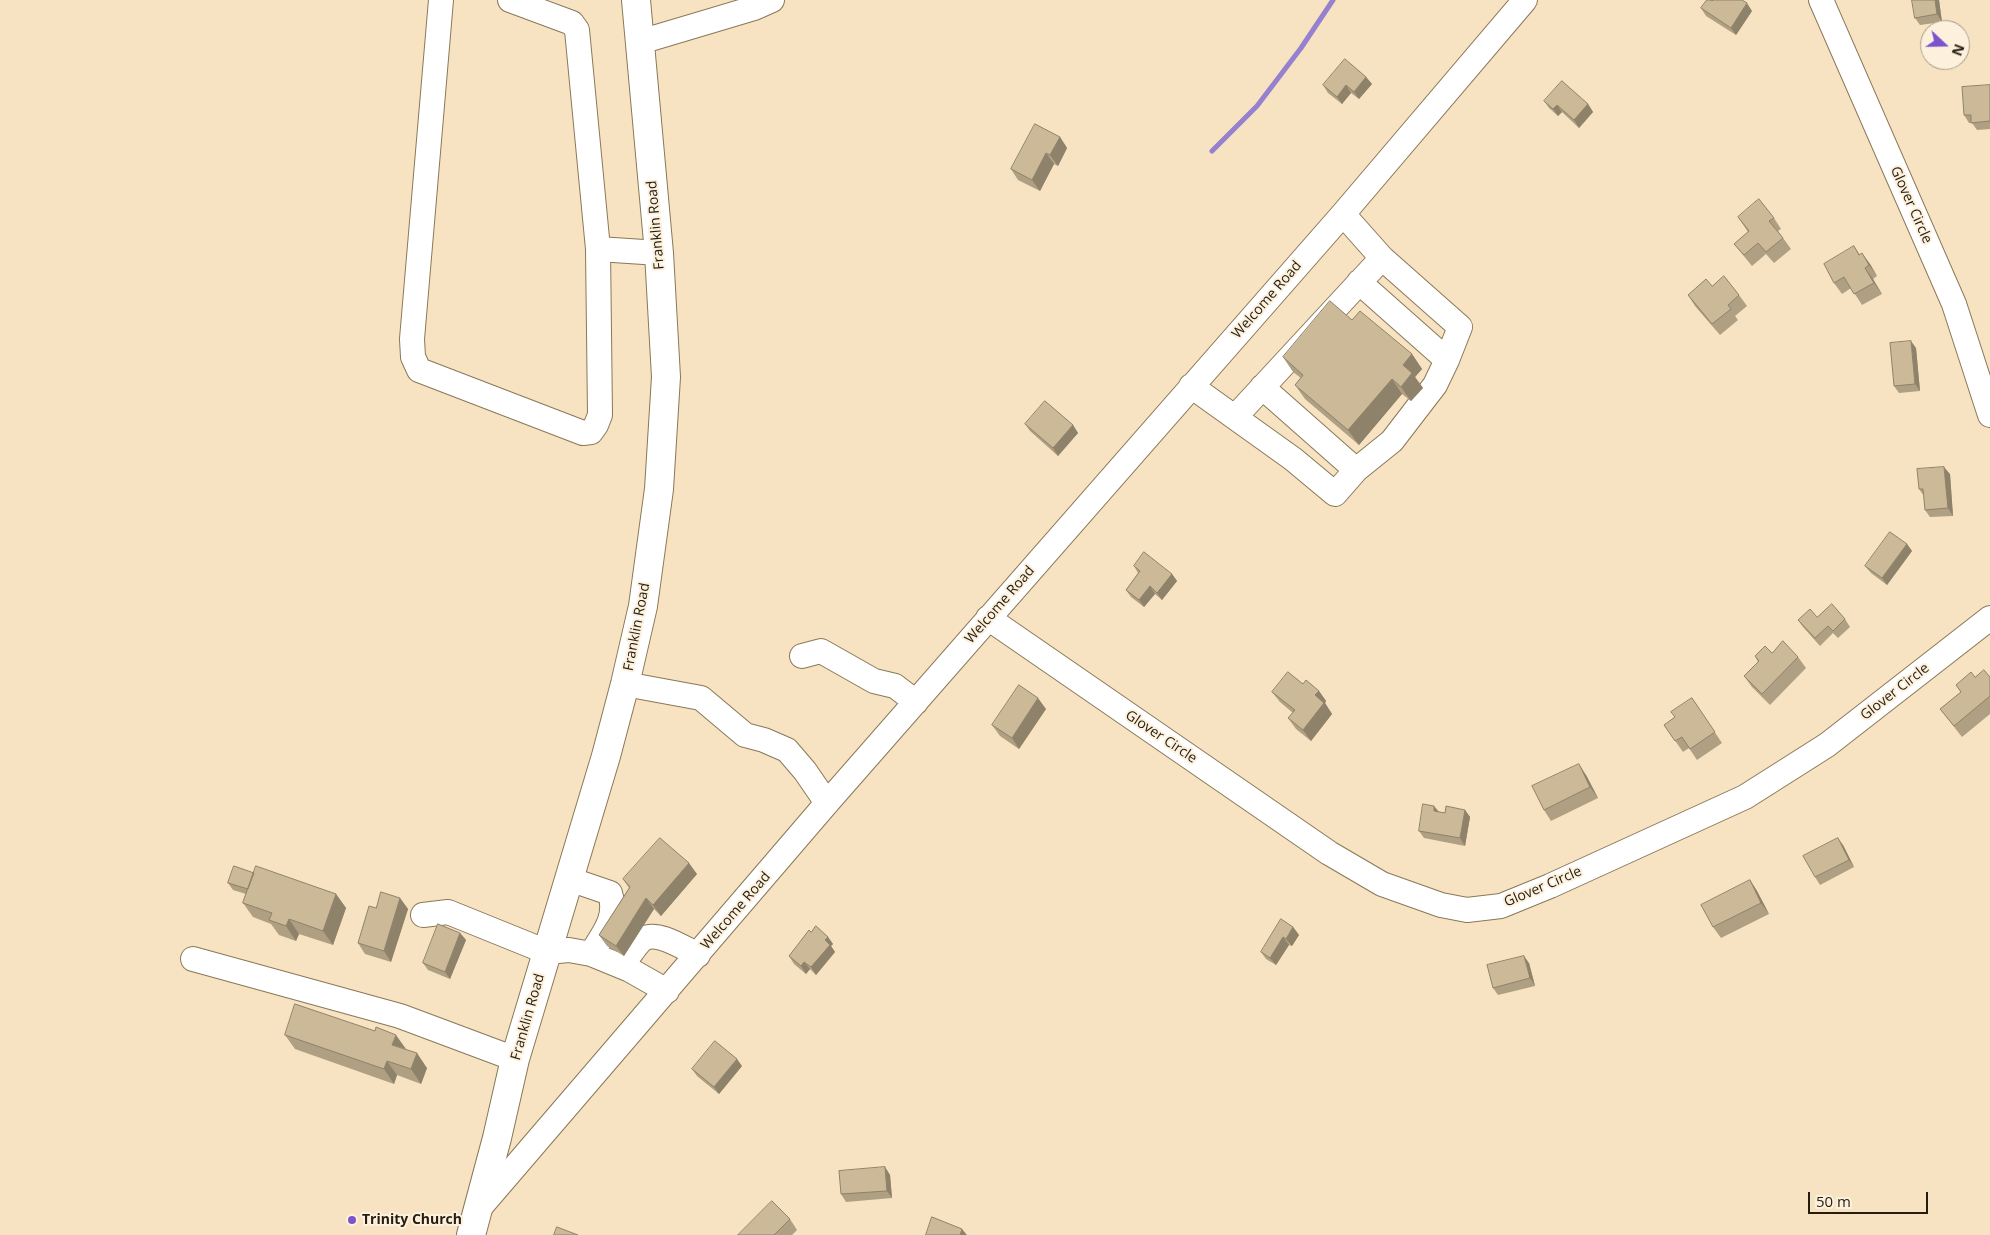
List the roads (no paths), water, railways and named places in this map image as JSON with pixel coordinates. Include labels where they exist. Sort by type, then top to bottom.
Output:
[{"type":"main road","name":"Franklin Road","points":[[474,1223],[515,1059],[606,756],[625,684],[643,606],[659,489],[666,377],[658,253],[636,0]]},
{"type":"street","points":[[440,0],[412,339],[413,357],[419,370],[583,433],[591,432],[600,415],[598,249],[576,30],[572,23],[510,0]]},
{"type":"street","points":[[640,42],[754,8],[772,0]]},
{"type":"street","name":"Welcome Road","points":[[474,1223],[667,991],[827,803],[1343,214],[1525,0]]},
{"type":"street","name":"Glover Circle","points":[[1821,0],[1954,304],[1990,415]]},
{"type":"street","points":[[1192,386],[1293,459],[1335,494],[1356,470],[1392,441],[1435,385],[1448,360],[1460,327],[1382,258],[1343,214]]},
{"type":"street","points":[[598,249],[658,253]]},
{"type":"street","points":[[1235,417],[1382,258]]},
{"type":"street","points":[[1359,282],[1448,360]]},
{"type":"street","points":[[1262,387],[1356,470]]},
{"type":"street","name":"Glover Circle","points":[[988,618],[1330,853],[1382,884],[1441,905],[1467,910],[1501,906],[1550,886],[1745,797],[1827,745],[1990,618]]},
{"type":"street","points":[[802,656],[820,650],[874,681],[895,686],[916,702]]},
{"type":"street","points":[[625,684],[701,698],[745,735],[764,740],[787,750],[805,771],[827,803]]},
{"type":"street","points":[[569,879],[610,893],[614,904],[613,914],[608,927],[591,954]]},
{"type":"street","points":[[423,915],[448,912],[547,952],[569,950],[591,954],[622,966],[667,991]]},
{"type":"street","points":[[622,966],[643,939],[652,936],[663,938],[698,955]]},
{"type":"street","points":[[193,959],[400,1016],[515,1059]]},
{"type":"waterway","points":[[1212,151],[1257,106],[1301,48],[1333,0]]},
{"type":"place","name":"Trinity Church","points":[[352,1220]]}]
